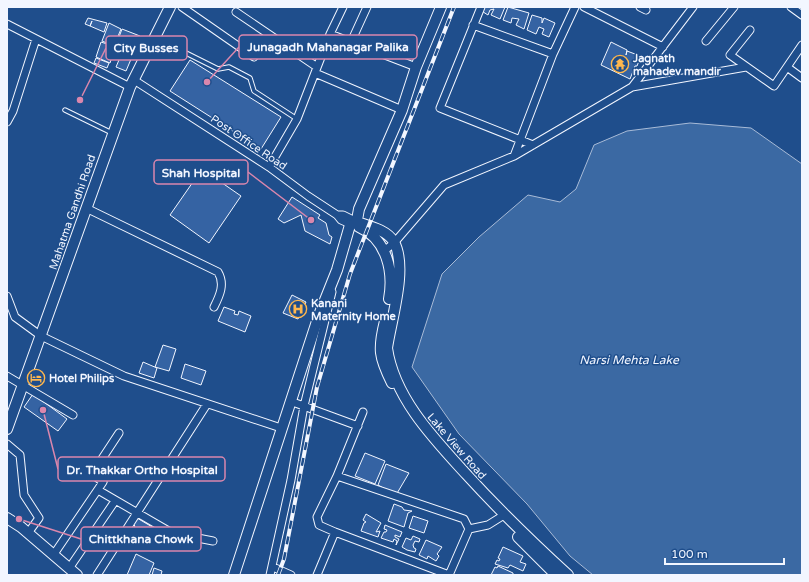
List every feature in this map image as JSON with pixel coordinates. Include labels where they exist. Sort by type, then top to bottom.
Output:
[{"type":"main road","name":"Mahatma Gandhi Road","points":[[7,429],[132,83],[170,7]]},
{"type":"main road","points":[[234,575],[319,315],[338,270],[347,240],[359,209],[402,110],[416,67],[441,7]]},
{"type":"main road","points":[[354,223],[380,230],[394,242]]},
{"type":"main road","points":[[354,223],[372,235],[384,251]]},
{"type":"main road","name":"Lake View Road","points":[[394,242],[399,268],[397,292],[387,348],[391,365],[419,421],[502,517],[568,575]]},
{"type":"main road","name":"Lake View Road","points":[[384,251],[388,264],[391,290],[380,342],[382,364],[414,426],[556,575]]},
{"type":"main road","points":[[7,518],[54,554],[71,572]]},
{"type":"street","points":[[182,7],[254,57]]},
{"type":"street","points":[[270,167],[297,119],[330,34],[344,7]]},
{"type":"street","points":[[351,42],[367,7]]},
{"type":"street","points":[[481,7],[440,108],[533,145]]},
{"type":"street","points":[[514,156],[553,54],[575,7]]},
{"type":"street","points":[[584,7],[663,46]]},
{"type":"street","points":[[632,87],[693,7]]},
{"type":"street","points":[[706,41],[734,7]]},
{"type":"street","points":[[793,8],[802,15]]},
{"type":"street","points":[[236,12],[316,70],[402,110]]},
{"type":"street","name":"Post Office Road","points":[[7,24],[132,83],[270,167],[308,196],[337,215],[343,215],[354,223]]},
{"type":"street","points":[[474,26],[553,54]]},
{"type":"street","points":[[750,30],[730,55],[774,86],[802,45]]},
{"type":"street","points":[[330,34],[416,67]]},
{"type":"street","points":[[8,119],[13,111],[36,39]]},
{"type":"street","points":[[384,251],[394,242],[444,185],[514,156],[632,87],[746,67]]},
{"type":"street","points":[[787,67],[802,78]]},
{"type":"street","points":[[86,208],[218,272],[221,277],[222,286],[214,307]]},
{"type":"street","points":[[270,575],[273,567],[304,406],[338,270]]},
{"type":"street","points":[[7,296],[15,317],[41,336],[124,376],[281,428]]},
{"type":"street","points":[[7,376],[73,415]]},
{"type":"street","points":[[290,401],[358,426]]},
{"type":"street","points":[[97,575],[207,404]]},
{"type":"street","points":[[363,412],[337,476],[317,516],[317,523],[335,532],[449,575],[469,529]]},
{"type":"street","points":[[54,554],[103,482],[92,474],[119,434]]},
{"type":"street","points":[[7,444],[20,456],[24,495],[39,518],[28,533]]},
{"type":"street","points":[[337,476],[464,519],[469,529]]},
{"type":"street","points":[[98,490],[172,533],[213,541]]},
{"type":"street","points":[[71,572],[115,501]]},
{"type":"street","points":[[469,529],[488,525],[502,517]]},
{"type":"street","points":[[317,575],[335,532]]},
{"type":"street","points":[[273,567],[291,575]]},
{"type":"lane","points":[[152,43],[182,52],[218,69],[229,67],[250,78],[254,91],[297,119]]},
{"type":"lane","points":[[65,110],[113,134]]},
{"type":"water","name":"Narsi Mehta Lake","points":[[690,123],[751,128],[802,164],[802,575],[593,575],[570,556],[527,504],[459,434],[412,367],[442,274],[479,237],[528,195],[560,202],[576,189],[594,145],[627,131]]},
{"type":"building","points":[[481,7],[505,7],[500,19],[491,15],[494,9],[490,10],[488,15],[480,10]]},
{"type":"building","points":[[508,7],[529,13],[524,29],[516,25],[519,19],[512,18],[511,23],[503,20]]},
{"type":"building","points":[[532,15],[542,18],[542,23],[544,18],[555,23],[549,37],[542,34],[544,29],[539,27],[536,34],[527,30]]},
{"type":"building","points":[[88,18],[107,23],[104,32],[85,24]]},
{"type":"building","points":[[109,23],[121,29],[114,46],[102,41]]},
{"type":"building","points":[[122,29],[140,36],[137,44],[119,37]]},
{"type":"building","points":[[127,41],[137,45],[126,71],[116,67]]},
{"type":"building","points":[[101,42],[113,46],[112,49],[114,50],[110,63],[96,57]]},
{"type":"building","points":[[611,42],[627,50],[626,55],[627,51],[643,57],[637,66],[635,66],[630,79],[601,65]]},
{"type":"building","points":[[96,58],[109,63],[107,68],[94,63]]},
{"type":"building","points":[[190,60],[281,117],[261,149],[170,91]]},
{"type":"building","points":[[202,169],[241,196],[209,243],[170,215]]},
{"type":"building","points":[[292,197],[320,215],[318,218],[326,223],[329,235],[332,237],[330,244],[305,231],[301,215],[284,223],[278,219]]},
{"type":"building","points":[[292,295],[306,302],[298,319],[283,313]]},
{"type":"building","points":[[224,307],[235,311],[234,314],[238,315],[239,311],[251,316],[245,332],[218,321]]},
{"type":"building","points":[[163,345],[176,349],[169,371],[155,367]]},
{"type":"building","points":[[143,362],[157,368],[154,378],[139,373]]},
{"type":"building","points":[[185,364],[206,371],[201,385],[181,378]]},
{"type":"building","points":[[33,394],[67,419],[58,431],[24,407]]},
{"type":"building","points":[[365,453],[385,461],[375,484],[355,476]]},
{"type":"building","points":[[386,464],[409,473],[396,495],[378,485]]},
{"type":"building","points":[[394,504],[402,507],[404,510],[412,511],[408,513],[404,527],[388,521]]},
{"type":"building","points":[[366,514],[381,523],[376,532],[380,531],[378,537],[361,531],[364,523],[366,522],[363,520]]},
{"type":"building","points":[[413,516],[428,521],[424,533],[409,528]]},
{"type":"building","points":[[137,518],[159,531],[157,535],[159,536],[155,543],[133,529],[135,526],[133,524]]},
{"type":"building","points":[[385,525],[402,532],[400,537],[395,535],[395,537],[399,539],[396,545],[397,541],[394,539],[393,542],[381,538],[387,530],[384,529]]},
{"type":"building","points":[[413,536],[420,539],[419,542],[415,541],[413,545],[416,549],[415,552],[402,547],[406,538],[411,540]]},
{"type":"building","points":[[426,540],[442,547],[437,554],[439,556],[436,561],[428,556],[427,559],[419,555]]},
{"type":"building","points":[[503,547],[523,556],[520,562],[526,564],[523,571],[510,565],[508,568],[495,564],[497,560],[499,561],[500,559],[498,558]]},
{"type":"building","points":[[136,554],[154,563],[149,575],[127,575]]},
{"type":"building","points":[[498,566],[513,573],[513,575],[491,575],[495,567],[497,568]]},
{"type":"building","points":[[154,568],[162,571],[161,575],[152,575]]},
{"type":"railway","points":[[278,575],[284,559],[317,387],[350,274],[454,7]]},
{"type":"place","name":"Jagnath mahadev mandir","points":[[620,64]]},
{"type":"place","name":"Junagadh Mahanagar Palika","points":[[207,82]]},
{"type":"place","name":"City Busses","points":[[80,100]]},
{"type":"place","name":"Shah Hospital","points":[[311,220]]},
{"type":"place","name":"Kanani Maternity Home","points":[[298,309]]},
{"type":"place","name":"Hotel Philips","points":[[36,378]]},
{"type":"place","name":"Dr. Thakkar Ortho Hospital","points":[[43,410]]},
{"type":"place","name":"Chittkhana Chowk","points":[[19,519]]}]
